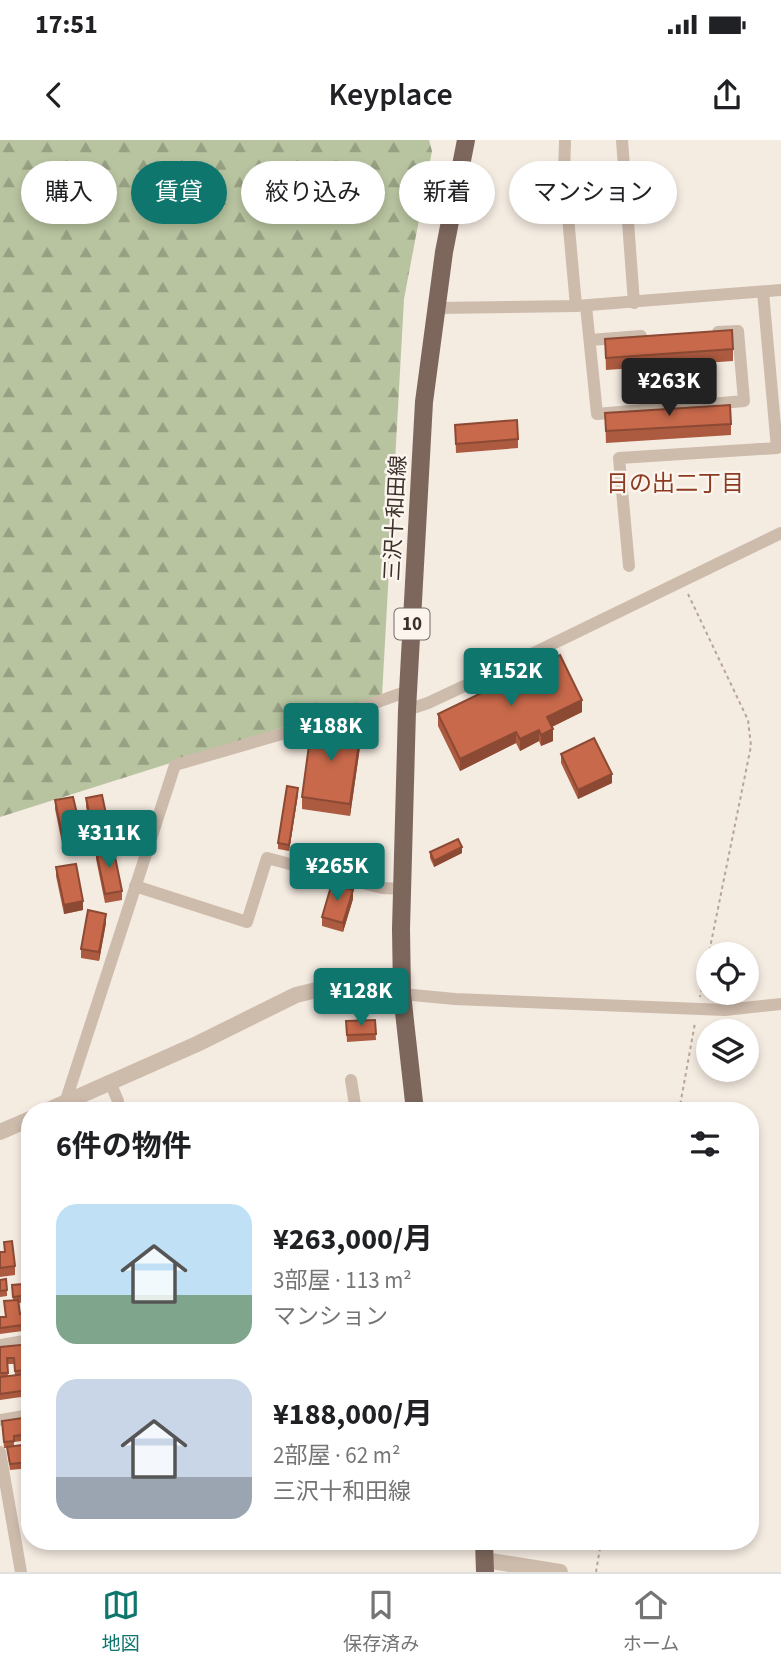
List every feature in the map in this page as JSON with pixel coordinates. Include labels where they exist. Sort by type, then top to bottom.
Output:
[{"type":"main road","name":"三沢十和田線","points":[[414,1102],[402,994],[408,691],[424,402],[436,308],[466,140]]},
{"type":"street","points":[[622,140],[634,303]]},
{"type":"street","points":[[565,142],[564,172],[581,306],[590,340],[597,414],[744,401],[738,331],[711,332]]},
{"type":"street","points":[[436,308],[581,306],[781,290]]},
{"type":"street","points":[[629,566],[619,458],[777,448],[763,292]]},
{"type":"street","points":[[590,340],[657,335]]},
{"type":"street","points":[[407,710],[781,533]]},
{"type":"street","points":[[65,1102],[175,765],[313,725],[408,691]]},
{"type":"street","points":[[135,886],[247,922],[267,858],[383,888],[402,889]]},
{"type":"street","points":[[67,1102],[197,1044],[296,995],[333,986],[354,986],[455,999],[697,1009],[725,1010],[781,1004]]},
{"type":"street","points":[[352,1080],[355,1102]]},
{"type":"street","points":[[110,1082],[118,1102]]},
{"type":"street","points":[[0,1132],[21,1123]]},
{"type":"street","points":[[0,1345],[21,1342]]},
{"type":"street","points":[[0,1420],[21,1416]]},
{"type":"street","points":[[0,1452],[21,1572]]},
{"type":"street","points":[[485,1558],[559,1572]]},
{"type":"path","points":[[681,1102],[751,746],[748,720],[682,582]]},
{"type":"path","points":[[596,1572],[600,1550]]},
{"type":"green space","points":[[0,140],[429,140],[432,151],[430,161],[399,161],[399,224],[418,224],[404,299],[382,696],[0,817]]},
{"type":"building","points":[[732,330],[733,349],[606,358],[605,339]]},
{"type":"building","points":[[730,405],[731,424],[606,431],[605,413]]},
{"type":"building","points":[[517,420],[518,439],[456,444],[455,425]]},
{"type":"building","points":[[560,655],[582,700],[547,717],[553,729],[541,735],[539,730],[520,739],[516,732],[460,759],[438,714]]},
{"type":"building","points":[[312,723],[361,729],[350,804],[302,797]]},
{"type":"building","points":[[594,738],[612,774],[578,790],[561,754]]},
{"type":"building","points":[[287,786],[298,788],[289,845],[278,843]]},
{"type":"building","points":[[102,795],[111,838],[95,841],[86,798]]},
{"type":"building","points":[[73,797],[82,835],[63,839],[55,800]]},
{"type":"building","points":[[458,839],[462,847],[434,861],[430,852]]},
{"type":"building","points":[[113,847],[122,891],[105,894],[96,850]]},
{"type":"building","points":[[76,864],[83,901],[64,905],[56,867]]},
{"type":"building","points":[[332,883],[353,890],[343,923],[322,917]]},
{"type":"building","points":[[88,910],[106,914],[99,952],[81,949]]},
{"type":"building","points":[[375,1020],[376,1034],[347,1035],[346,1021]]},
{"type":"building","points":[[12,1241],[15,1266],[0,1268],[0,1252],[5,1252],[4,1242]]},
{"type":"building","points":[[6,1279],[7,1290],[0,1291],[0,1280]]},
{"type":"building","points":[[21,1284],[21,1296],[13,1297],[12,1285]]},
{"type":"building","points":[[18,1300],[21,1325],[0,1328],[0,1317],[6,1317],[4,1301]]},
{"type":"building","points":[[21,1345],[21,1371],[15,1371],[14,1358],[7,1358],[8,1373],[0,1373],[0,1347]]},
{"type":"building","points":[[21,1375],[21,1391],[0,1394],[0,1377]]},
{"type":"building","points":[[21,1418],[21,1435],[14,1436],[14,1441],[4,1442],[2,1421]]},
{"type":"building","points":[[21,1445],[21,1463],[10,1464],[7,1447]]},
{"type":"district","name":"日の出二丁目","points":[[675,483]]}]
